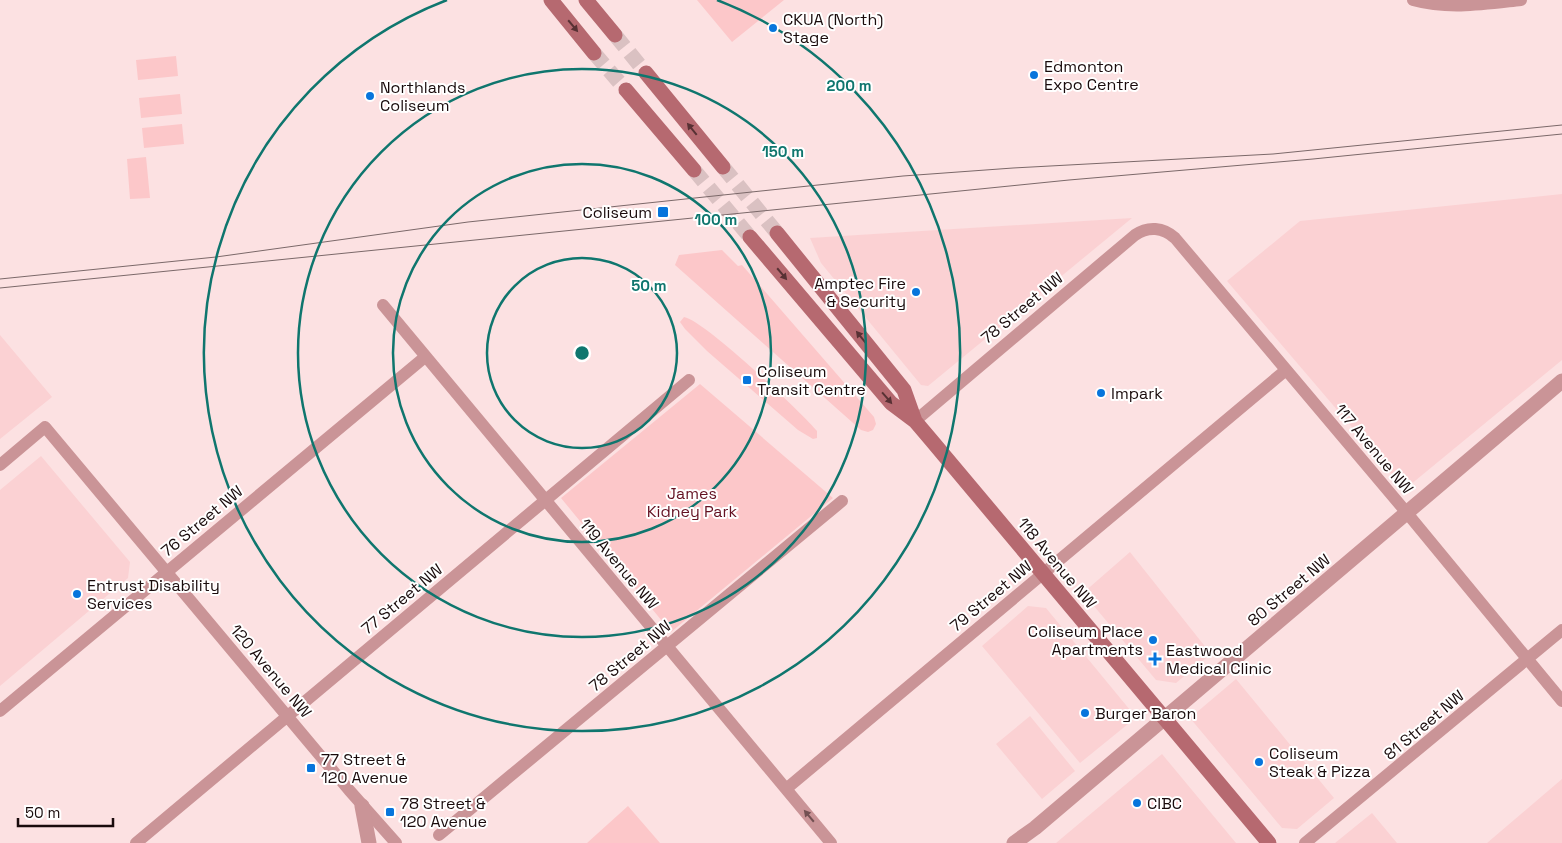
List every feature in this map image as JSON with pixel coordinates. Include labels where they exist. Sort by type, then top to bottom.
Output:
[{"type":"main road","points":[[551,0],[594,52]]},
{"type":"main road","points":[[586,0],[615,36]]},
{"type":"main road","points":[[646,73],[723,167]]},
{"type":"main road","points":[[626,90],[694,170]]},
{"type":"main road","name":"118 Avenue NW","points":[[777,233],[904,390],[915,421]]},
{"type":"main road","name":"118 Avenue NW","points":[[750,237],[891,403],[915,421],[1269,843]]},
{"type":"street","points":[[1413,0],[1446,6],[1466,6],[1521,0]]},
{"type":"street","name":"117 Avenue NW","points":[[1154,229],[1167,232],[1175,238],[1407,513],[1562,701]]},
{"type":"street","name":"78 Street NW","points":[[915,421],[1135,235],[1144,230],[1154,229]]},
{"type":"street","name":"119 Avenue NW","points":[[383,305],[831,843]]},
{"type":"street","name":"76 Street NW","points":[[0,711],[425,357]]},
{"type":"street","name":"79 Street NW","points":[[786,790],[1286,370]]},
{"type":"street","name":"77 Street NW","points":[[136,843],[689,380]]},
{"type":"street","name":"80 Street NW","points":[[1014,843],[1042,823],[1562,381]]},
{"type":"street","name":"120 Avenue NW","points":[[0,465],[45,427],[362,806],[396,843]]},
{"type":"street","name":"78 Street NW","points":[[439,836],[842,501]]},
{"type":"street","name":"81 Street NW","points":[[1305,843],[1562,630]]},
{"type":"street","points":[[362,806],[368,843]]},
{"type":"shaded area","points":[[1562,194],[1562,360],[1410,485],[1391,473],[1227,281],[1300,221]]},
{"type":"shaded area","points":[[1132,218],[928,386],[921,385],[821,263],[810,238]]},
{"type":"shaded area","points":[[0,335],[52,397],[0,439]]},
{"type":"shaded area","points":[[41,456],[130,562],[128,578],[0,686],[0,490]]},
{"type":"shaded area","points":[[1130,552],[1211,654],[1176,683],[1156,680],[1083,593]]},
{"type":"shaded area","points":[[1028,606],[1046,608],[1130,710],[1128,724],[1080,763],[982,646]]},
{"type":"shaded area","points":[[1236,679],[1334,798],[1297,829],[1282,828],[1190,718]]},
{"type":"shaded area","points":[[1030,716],[1075,771],[1042,799],[996,744]]},
{"type":"shaded area","points":[[1162,754],[1236,843],[1056,843]]},
{"type":"shaded area","points":[[1562,779],[1562,843],[1487,843]]},
{"type":"shaded area","points":[[1372,813],[1397,843],[1335,843]]},
{"type":"green space","points":[[697,0],[784,0],[732,42]]},
{"type":"green space","points":[[176,56],[178,76],[138,80],[136,60]]},
{"type":"green space","points":[[180,94],[182,114],[141,118],[139,98]]},
{"type":"green space","points":[[182,124],[184,144],[144,148],[142,128]]},
{"type":"green space","points":[[146,157],[150,198],[130,199],[127,159]]},
{"type":"green space","points":[[722,250],[738,266],[742,265],[874,417],[876,424],[873,430],[868,432],[861,430],[675,265],[679,255]]},
{"type":"green space","points":[[684,317],[711,333],[773,387],[817,431],[817,438],[813,439],[798,430],[707,351],[680,322]]},
{"type":"green space","name":"James Kidney Park","points":[[700,384],[833,498],[671,632],[561,498]]},
{"type":"green space","points":[[628,806],[660,843],[587,843]]},
{"type":"tunnel","points":[[615,35],[646,73]]},
{"type":"tunnel","points":[[594,53],[626,90]]},
{"type":"tunnel","points":[[723,167],[777,233]]},
{"type":"tunnel","points":[[694,170],[750,237]]},
{"type":"tram line","points":[[0,279],[216,257],[468,222],[903,176],[1273,154],[1562,125]]},
{"type":"tram line","points":[[0,288],[1069,180],[1313,159],[1562,134]]},
{"type":"place","name":"CKUA (North) Stage","points":[[773,28]]},
{"type":"place","name":"Edmonton Expo Centre","points":[[1034,75]]},
{"type":"place","name":"Northlands Coliseum","points":[[370,96]]},
{"type":"place","name":"Coliseum","points":[[663,212]]},
{"type":"place","name":"Amptec Fire & Security","points":[[916,292]]},
{"type":"place","name":"Coliseum Transit Centre","points":[[747,380]]},
{"type":"place","name":"Impark","points":[[1101,393]]},
{"type":"place","name":"Entrust Disability Services","points":[[77,594]]},
{"type":"place","name":"Coliseum Place Apartments","points":[[1153,640]]},
{"type":"place","name":"Eastwood Medical Clinic","points":[[1155,659]]},
{"type":"place","name":"Burger Baron","points":[[1085,713]]},
{"type":"place","name":"Coliseum Steak & Pizza","points":[[1259,762]]},
{"type":"place","name":"77 Street & 120 Avenue","points":[[311,768]]},
{"type":"place","name":"CIBC","points":[[1137,803]]},
{"type":"place","name":"78 Street & 120 Avenue","points":[[390,812]]}]
